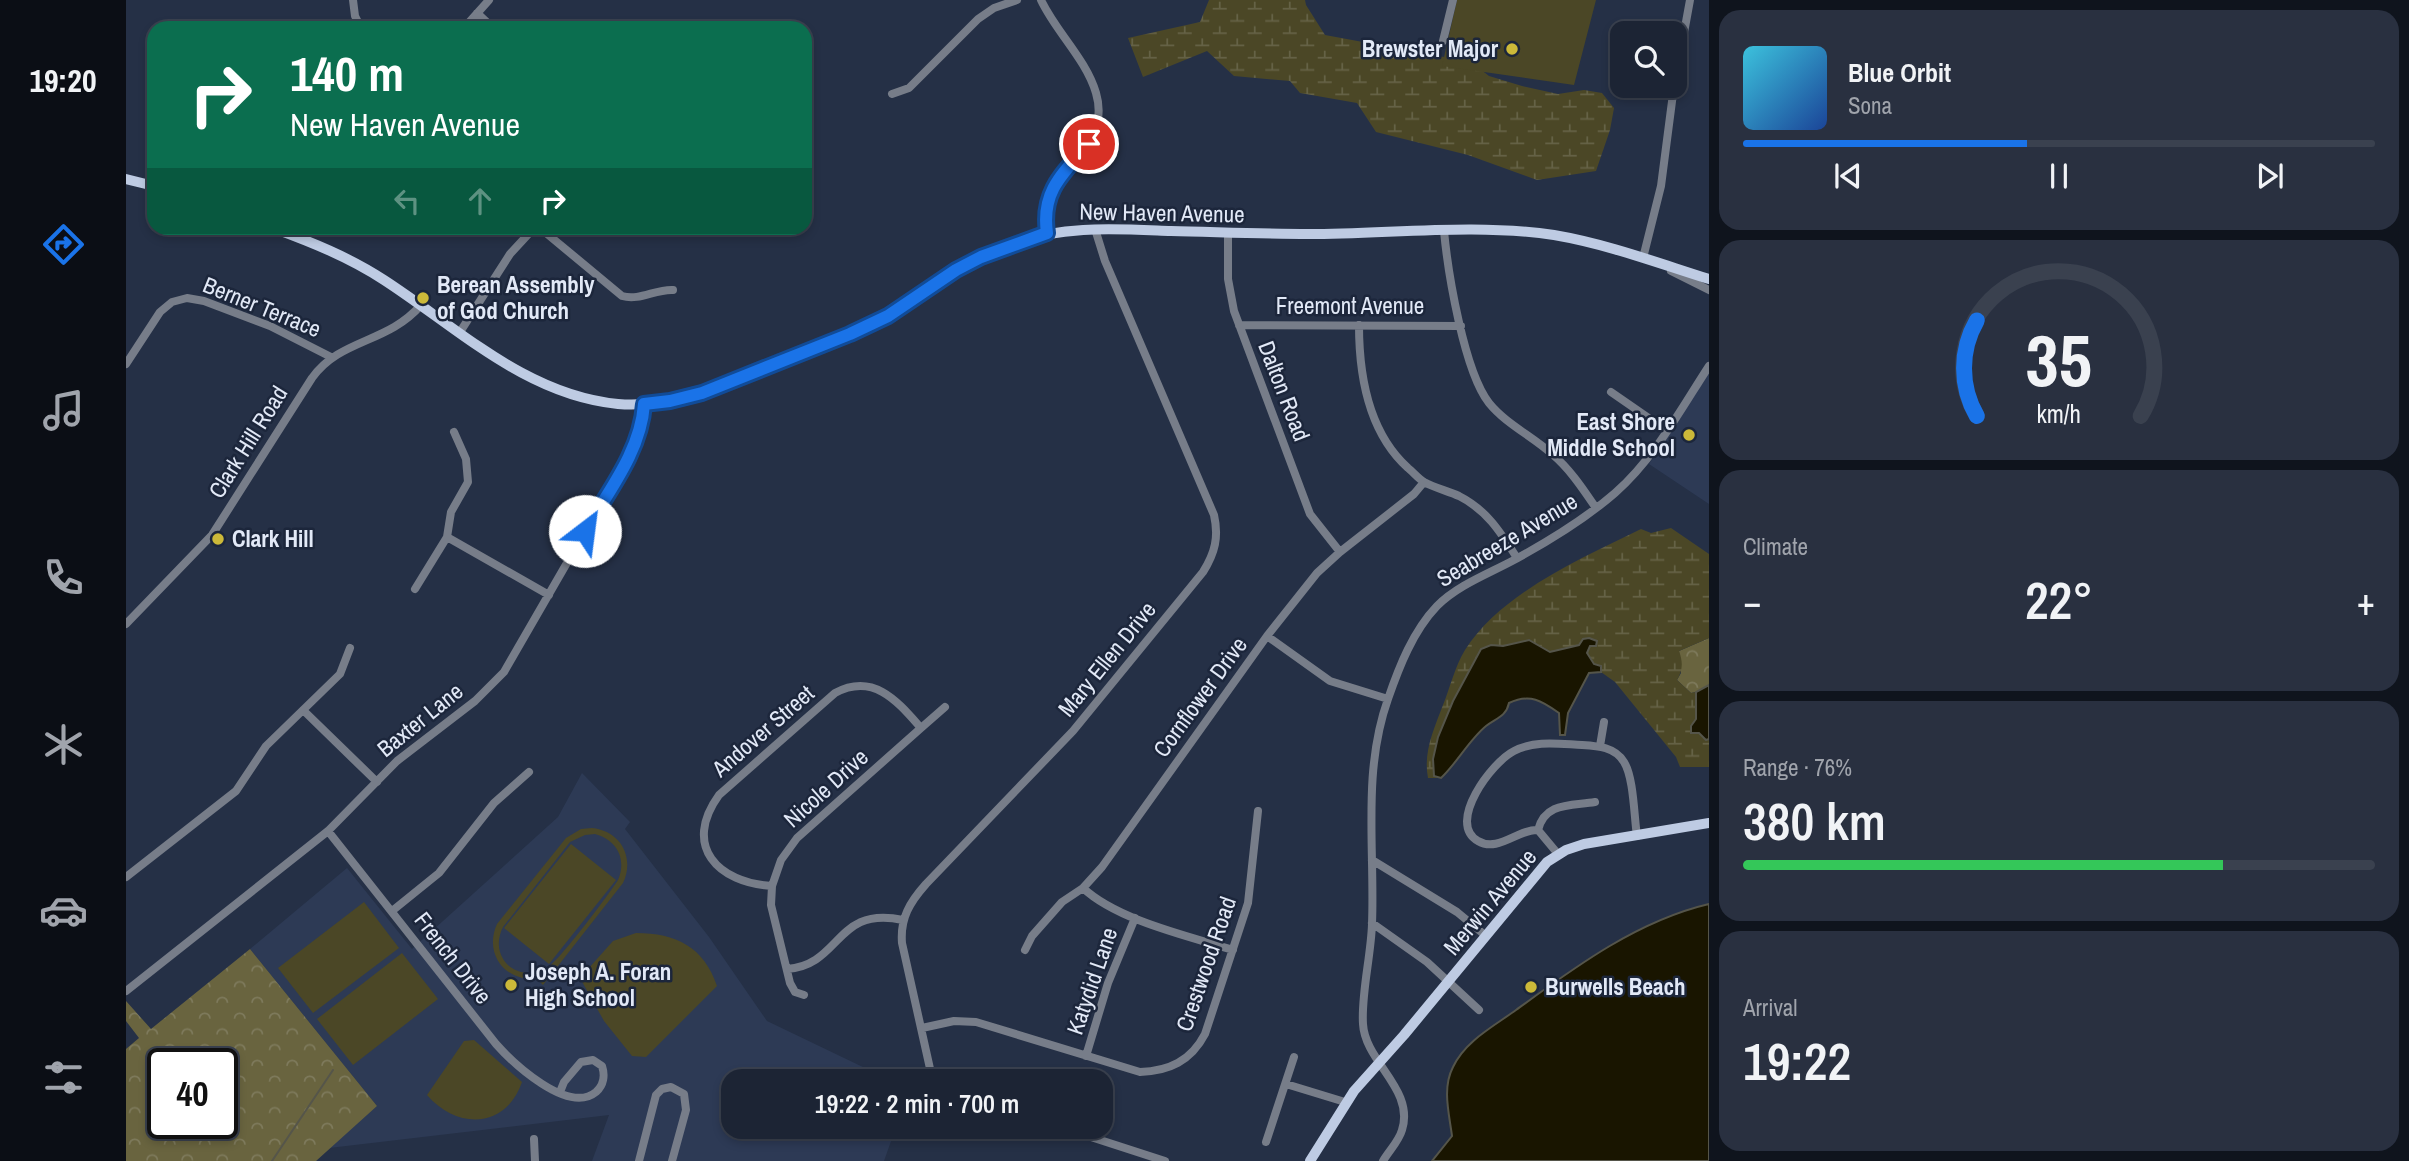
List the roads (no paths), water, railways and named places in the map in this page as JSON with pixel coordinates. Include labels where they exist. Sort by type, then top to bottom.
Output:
[{"type":"main road","points":[[126,179],[147,184]]},
{"type":"main road","name":"New Haven Avenue","points":[[290,235],[352,261],[523,374],[553,388],[596,401],[644,404],[702,393],[850,334],[888,316],[956,270],[981,257],[1047,233],[1095,229],[1313,234],[1444,231],[1533,233],[1581,241],[1709,279]]},
{"type":"main road","name":"Merwin Avenue","points":[[1310,1161],[1345,1102],[1449,981],[1539,870],[1558,854],[1584,844],[1709,823]]},
{"type":"street","points":[[353,0],[357,21]]},
{"type":"street","points":[[470,21],[489,0]]},
{"type":"street","points":[[892,94],[909,88],[986,13],[1017,0]]},
{"type":"street","points":[[1041,0],[1091,79],[1098,106],[1097,122],[1089,144],[1063,172],[1049,195],[1045,217],[1047,233]]},
{"type":"street","points":[[1443,41],[1453,0]]},
{"type":"street","points":[[1685,21],[1689,0]]},
{"type":"street","points":[[477,13],[486,21]]},
{"type":"street","points":[[1643,258],[1661,186],[1672,98]]},
{"type":"street","name":"Mary Ellen Drive","points":[[903,920],[918,893],[1097,703],[1203,572],[1215,548],[1217,529],[1214,515],[1105,261],[1095,229]]},
{"type":"street","points":[[1444,231],[1461,326],[1469,362],[1477,382],[1489,402],[1504,418],[1563,465],[1596,508]]},
{"type":"street","name":"Dalton Road","points":[[1228,232],[1230,295],[1239,325],[1310,514],[1340,552]]},
{"type":"street","points":[[460,332],[510,254],[528,235]]},
{"type":"street","points":[[548,235],[622,296],[635,298],[662,289],[673,290]]},
{"type":"street","points":[[1655,262],[1709,290]]},
{"type":"street","name":"Berner Terrace","points":[[126,364],[160,312],[172,302],[187,298],[204,301],[270,326],[331,357]]},
{"type":"street","name":"Clark Hill Road","points":[[126,624],[212,535],[312,378],[331,357],[393,329],[421,305]]},
{"type":"street","name":"Freemont Avenue","points":[[1239,325],[1461,326]]},
{"type":"street","points":[[1359,325],[1360,367],[1364,388],[1387,445],[1424,482],[1457,495],[1479,508],[1500,531],[1517,558]]},
{"type":"street","name":"Seabreeze Avenue","points":[[1383,1161],[1402,1130],[1404,1110],[1390,1080],[1371,1054],[1362,1022],[1373,923],[1372,777],[1388,699],[1416,635],[1436,608],[1456,590],[1517,558],[1596,508],[1633,475],[1709,366]]},
{"type":"street","points":[[1611,391],[1666,430]]},
{"type":"street","name":"Baxter Lane","points":[[126,991],[328,831],[408,751],[490,687],[512,659],[631,452],[643,422],[644,404]]},
{"type":"street","points":[[415,589],[447,537],[451,512],[468,479],[466,459],[454,432]]},
{"type":"street","name":"Cornflower Drive","points":[[1025,950],[1032,936],[1062,902],[1083,888],[1102,867],[1267,636],[1317,573],[1414,495],[1424,482]]},
{"type":"street","points":[[447,537],[549,595]]},
{"type":"street","points":[[1267,636],[1330,681],[1388,699]]},
{"type":"street","points":[[126,877],[236,791],[266,746],[340,674],[350,648]]},
{"type":"street","name":"Andover Street","points":[[772,886],[738,880],[721,870],[713,861],[707,848],[705,824],[712,804],[719,795],[835,693],[844,689],[866,687],[884,692],[894,698],[921,728]]},
{"type":"street","points":[[921,728],[945,707]]},
{"type":"street","points":[[303,710],[377,782]]},
{"type":"street","points":[[1600,746],[1604,722]]},
{"type":"street","name":"Nicole Drive","points":[[804,995],[793,988],[772,916],[772,886],[781,860],[797,838],[921,728]]},
{"type":"street","points":[[1538,830],[1491,845],[1472,837],[1466,825],[1468,812],[1492,769],[1508,755],[1527,746],[1600,746],[1617,755],[1627,767],[1637,836]]},
{"type":"street","points":[[392,911],[439,873],[494,803],[529,772]]},
{"type":"street","points":[[1538,830],[1544,816],[1551,810],[1595,802]]},
{"type":"street","name":"Crestwood Road","points":[[922,1028],[965,1020],[1140,1072],[1167,1069],[1181,1062],[1196,1049],[1205,1034],[1233,950],[1252,884],[1258,811]]},
{"type":"street","points":[[1538,830],[1558,854]]},
{"type":"street","name":"French Drive","points":[[328,831],[504,1053],[531,1077],[560,1092],[576,1096],[594,1093],[603,1079],[602,1066],[589,1059],[581,1062],[564,1082],[560,1092]]},
{"type":"street","points":[[1372,860],[1457,912],[1486,936]]},
{"type":"street","points":[[1083,888],[1095,900],[1135,918],[1233,950]]},
{"type":"street","points":[[787,969],[815,962],[855,924],[884,918],[903,920],[902,943],[930,1069]]},
{"type":"street","name":"Katydid Lane","points":[[1086,1056],[1108,983],[1135,918]]},
{"type":"street","points":[[1373,923],[1427,962],[1479,1010]]},
{"type":"street","points":[[1266,1142],[1294,1057]]},
{"type":"street","points":[[1286,1084],[1345,1102]]},
{"type":"street","points":[[639,1161],[656,1095],[662,1089],[671,1087],[684,1094],[686,1105],[672,1161]]},
{"type":"street","points":[[534,1139],[535,1161]]},
{"type":"street","points":[[1097,1139],[1165,1161]]},
{"type":"waterway","points":[[272,1161],[333,1070]]},
{"type":"place","name":"Brewster Major","points":[[1512,49]]},
{"type":"place","name":"Berean Assembly of God Church","points":[[423,298]]},
{"type":"place","name":"East Shore Middle School","points":[[1689,435]]},
{"type":"place","name":"Clark Hill","points":[[218,539]]},
{"type":"place","name":"Joseph A. Foran High School","points":[[511,985]]},
{"type":"place","name":"Burwells Beach","points":[[1531,987]]}]
